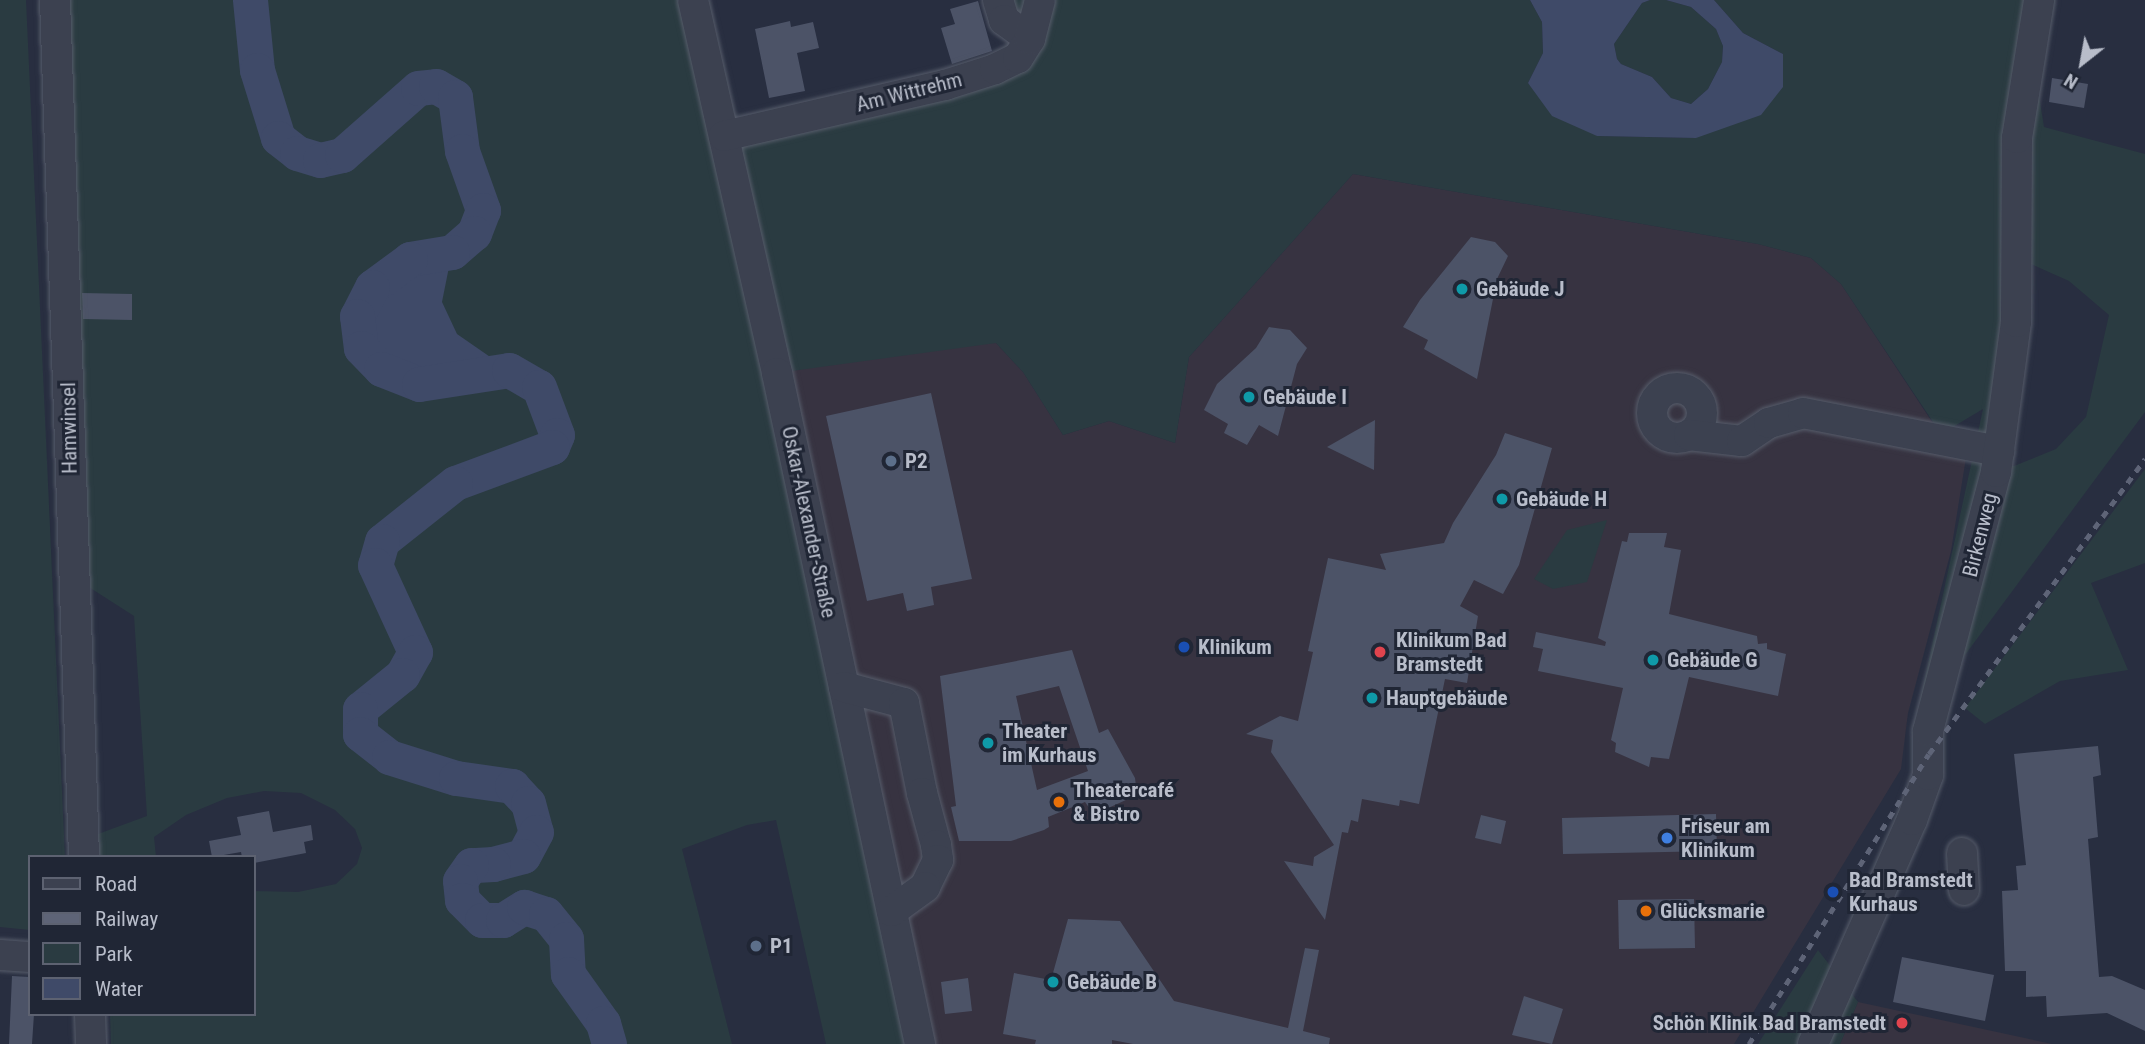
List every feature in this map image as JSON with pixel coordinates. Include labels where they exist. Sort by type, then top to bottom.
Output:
[{"type":"street","name":"Hamwinsel","points":[[55,0],[84,855]]},
{"type":"street","name":"Oskar-Alexander-Straße","points":[[693,0],[920,1044]]},
{"type":"street","points":[[998,0],[1004,20],[1030,39],[1040,0]]},
{"type":"street","name":"Birkenweg","points":[[1813,1044],[1907,831],[1928,775],[1928,731],[1999,451],[2017,322],[2017,138],[2039,0]]},
{"type":"street","name":"Am Wittrehm","points":[[724,136],[945,85],[995,69],[1018,58],[1030,39]]},
{"type":"street","points":[[1689,435],[1742,441],[1769,423],[1803,413],[1999,451]]},
{"type":"street","points":[[844,687],[904,703],[922,793],[936,845],[938,860],[925,887],[892,911]]},
{"type":"street","points":[[1962,853],[1964,890]]},
{"type":"street","points":[[0,955],[28,957]]},
{"type":"street","points":[[90,1016],[91,1044]]},
{"type":"shaded area","name":"Klinikum Bad Bramstedt","points":[[1353,174],[1758,244],[1811,258],[1841,284],[1940,434],[1969,439],[1951,551],[1908,713],[1901,769],[1734,1044],[919,1044],[777,373],[944,345],[996,343],[1023,372],[1063,435],[1109,421],[1175,443],[1189,357]]},
{"type":"shaded area","name":"Schön Klinik Bad Bramstedt","points":[[1858,1002],[2052,1044],[1840,1044]]},
{"type":"green space","points":[[0,0],[26,0],[65,855],[28,855],[28,930],[0,927]]},
{"type":"green space","points":[[63,0],[693,0],[732,146],[1024,65],[1002,0],[1530,0],[1542,22],[1543,53],[1528,83],[1597,136],[1695,138],[1783,54],[1743,33],[1714,0],[2055,0],[2037,83],[2044,127],[2145,154],[2145,412],[1965,655],[1920,701],[1983,409],[1941,434],[1841,284],[1811,258],[1758,244],[1353,174],[1189,357],[1175,443],[1109,421],[1063,435],[1023,372],[996,343],[777,373],[920,1044],[826,1044],[776,820],[747,825],[682,849],[732,1044],[111,1044],[110,1016],[256,1016],[256,891],[298,892],[336,884],[357,864],[362,848],[355,829],[335,810],[301,793],[264,791],[227,798],[186,815],[154,837],[156,855],[100,855],[98,834],[147,816],[134,616],[81,582]],"holes":[[[2020,259],[2069,281],[2109,315],[2086,417],[2056,449],[2014,466],[1998,463]]]},
{"type":"green space","points":[[1666,0],[1691,7],[1716,29],[1723,46],[1722,62],[1708,89],[1691,104],[1671,98],[1652,77],[1621,64],[1617,59],[1614,44],[1642,3]]},
{"type":"green space","points":[[2145,469],[2145,563],[2091,583],[2128,670],[2060,681],[1985,724],[1965,708]]},
{"type":"green space","points":[[1607,520],[1587,582],[1553,589],[1534,579],[1567,530]]},
{"type":"green space","points":[[1818,950],[1858,1002],[1840,1044],[1758,1044]]},
{"type":"water","points":[[1530,0],[1650,0],[1642,3],[1614,44],[1617,59],[1621,64],[1652,77],[1671,98],[1691,104],[1708,89],[1722,62],[1723,46],[1716,29],[1691,7],[1666,0],[1714,0],[1743,33],[1783,54],[1783,87],[1761,115],[1696,138],[1597,136],[1552,116],[1528,83],[1543,53],[1542,22]]},
{"type":"water","points":[[452,252],[442,302],[457,334],[509,370],[419,384],[381,369],[361,348],[357,316],[372,287],[410,259]]},
{"type":"building","points":[[978,1],[992,51],[952,64],[941,28],[955,24],[950,9]]},
{"type":"building","points":[[790,21],[791,27],[813,22],[819,48],[797,53],[805,91],[769,98],[755,29]]},
{"type":"building","points":[[2052,78],[2088,84],[2084,108],[2049,102]]},
{"type":"building","name":"Gebäude J","points":[[1471,237],[1495,242],[1508,256],[1497,279],[1477,379],[1424,349],[1428,340],[1403,327],[1420,300]]},
{"type":"building","points":[[82,293],[132,294],[132,320],[83,319]]},
{"type":"building","name":"Gebäude I","points":[[1269,327],[1290,330],[1307,348],[1297,364],[1278,436],[1259,425],[1247,445],[1224,433],[1228,424],[1204,410],[1217,384],[1256,348]]},
{"type":"building","name":"P2","points":[[931,393],[972,579],[931,587],[934,605],[907,611],[903,593],[867,601],[826,416]]},
{"type":"building","points":[[1375,420],[1374,470],[1327,447],[1355,431]]},
{"type":"building","name":"Hauptgebäude","points":[[1505,433],[1552,448],[1519,565],[1503,594],[1474,580],[1460,606],[1478,616],[1467,683],[1445,679],[1419,804],[1400,800],[1399,806],[1362,799],[1358,822],[1351,820],[1348,833],[1342,832],[1325,920],[1284,861],[1313,866],[1314,857],[1334,845],[1271,752],[1273,740],[1246,734],[1280,716],[1298,721],[1313,652],[1308,651],[1328,558],[1386,570],[1380,554],[1444,543],[1453,523],[1496,455]]},
{"type":"building","name":"Gebäude G","points":[[1629,533],[1667,533],[1664,547],[1681,550],[1669,614],[1757,636],[1758,644],[1767,643],[1767,649],[1786,654],[1778,696],[1689,677],[1669,759],[1651,757],[1649,767],[1615,752],[1616,743],[1611,740],[1623,688],[1538,671],[1543,649],[1533,647],[1536,632],[1605,646],[1606,642],[1598,638],[1622,541],[1627,542]]},
{"type":"building","name":"Theater im Kurhaus","points":[[1072,650],[1099,733],[1108,729],[1135,778],[1137,795],[1106,809],[1090,809],[1085,802],[1048,817],[1049,827],[1044,830],[1011,841],[959,841],[951,807],[956,806],[940,676]],"holes":[[[1059,686],[1088,771],[1037,790],[1016,696]]]},
{"type":"building","points":[[2098,746],[2101,775],[2093,777],[2098,837],[2088,839],[2099,977],[2112,976],[2145,990],[2145,1031],[2107,1013],[2047,1017],[2046,996],[2026,997],[2026,971],[2005,971],[2002,891],[2018,890],[2016,866],[2026,865],[2014,754]]},
{"type":"building","points":[[269,811],[273,832],[311,825],[313,840],[304,842],[306,853],[256,863],[256,855],[242,855],[241,852],[212,855],[209,841],[241,835],[237,817]]},
{"type":"building","points":[[1716,814],[1717,851],[1563,854],[1562,818]]},
{"type":"building","points":[[1481,815],[1506,821],[1501,844],[1475,838]]},
{"type":"building","points":[[1694,899],[1695,948],[1619,949],[1618,900]]},
{"type":"building","name":"Gebäude B","points":[[1068,919],[1120,921],[1174,1001],[1288,1028],[1305,948],[1319,950],[1303,1031],[1330,1038],[1329,1044],[1133,1044],[1112,1040],[1112,1044],[1035,1044],[1036,1040],[1003,1034],[1014,973],[1051,980]]},
{"type":"building","points":[[1902,957],[1994,975],[1985,1021],[1893,1002]]},
{"type":"building","points":[[12,976],[28,977],[28,1016],[34,1016],[32,1044],[9,1044]]},
{"type":"building","points":[[968,978],[972,1011],[945,1014],[941,982]]},
{"type":"building","points":[[1524,996],[1563,1009],[1552,1044],[1512,1035]]},
{"type":"waterway","points":[[250,0],[257,70],[278,138],[297,153],[320,160],[342,155],[418,88],[436,86],[455,97],[462,151],[483,210],[474,233],[452,252],[410,259],[372,287],[357,316],[361,348],[381,369],[419,384],[509,370],[539,387],[557,435],[552,447],[455,483],[382,541],[375,565],[415,652],[402,675],[360,709],[360,734],[389,757],[456,778],[512,786],[528,803],[536,832],[523,856],[493,864],[471,865],[460,881],[462,900],[482,920],[503,920],[524,907],[546,914],[566,939],[568,974],[603,1023],[609,1044]]},
{"type":"railway","points":[[1749,1044],[1929,754],[2145,459]]},
{"type":"place","name":"Gebäude J","points":[[1462,289]]},
{"type":"place","name":"Gebäude I","points":[[1249,397]]},
{"type":"place","name":"P2","points":[[891,461]]},
{"type":"place","name":"Gebäude H","points":[[1502,499]]},
{"type":"place","name":"Klinikum","points":[[1184,647]]},
{"type":"place","name":"Klinikum Bad Bramstedt","points":[[1380,652]]},
{"type":"place","name":"Gebäude G","points":[[1653,660]]},
{"type":"place","name":"Hauptgebäude","points":[[1372,698]]},
{"type":"place","name":"Theater im Kurhaus","points":[[988,743]]},
{"type":"place","name":"Theatercafé & Bistro","points":[[1059,802]]},
{"type":"place","name":"Friseur am Klinikum","points":[[1667,838]]},
{"type":"place","name":"Bad Bramstedt Kurhaus","points":[[1833,892]]},
{"type":"place","name":"Glücksmarie","points":[[1646,911]]},
{"type":"place","name":"P1","points":[[756,946]]},
{"type":"place","name":"Gebäude B","points":[[1053,982]]},
{"type":"place","name":"Schön Klinik Bad Bramstedt","points":[[1902,1023]]}]
